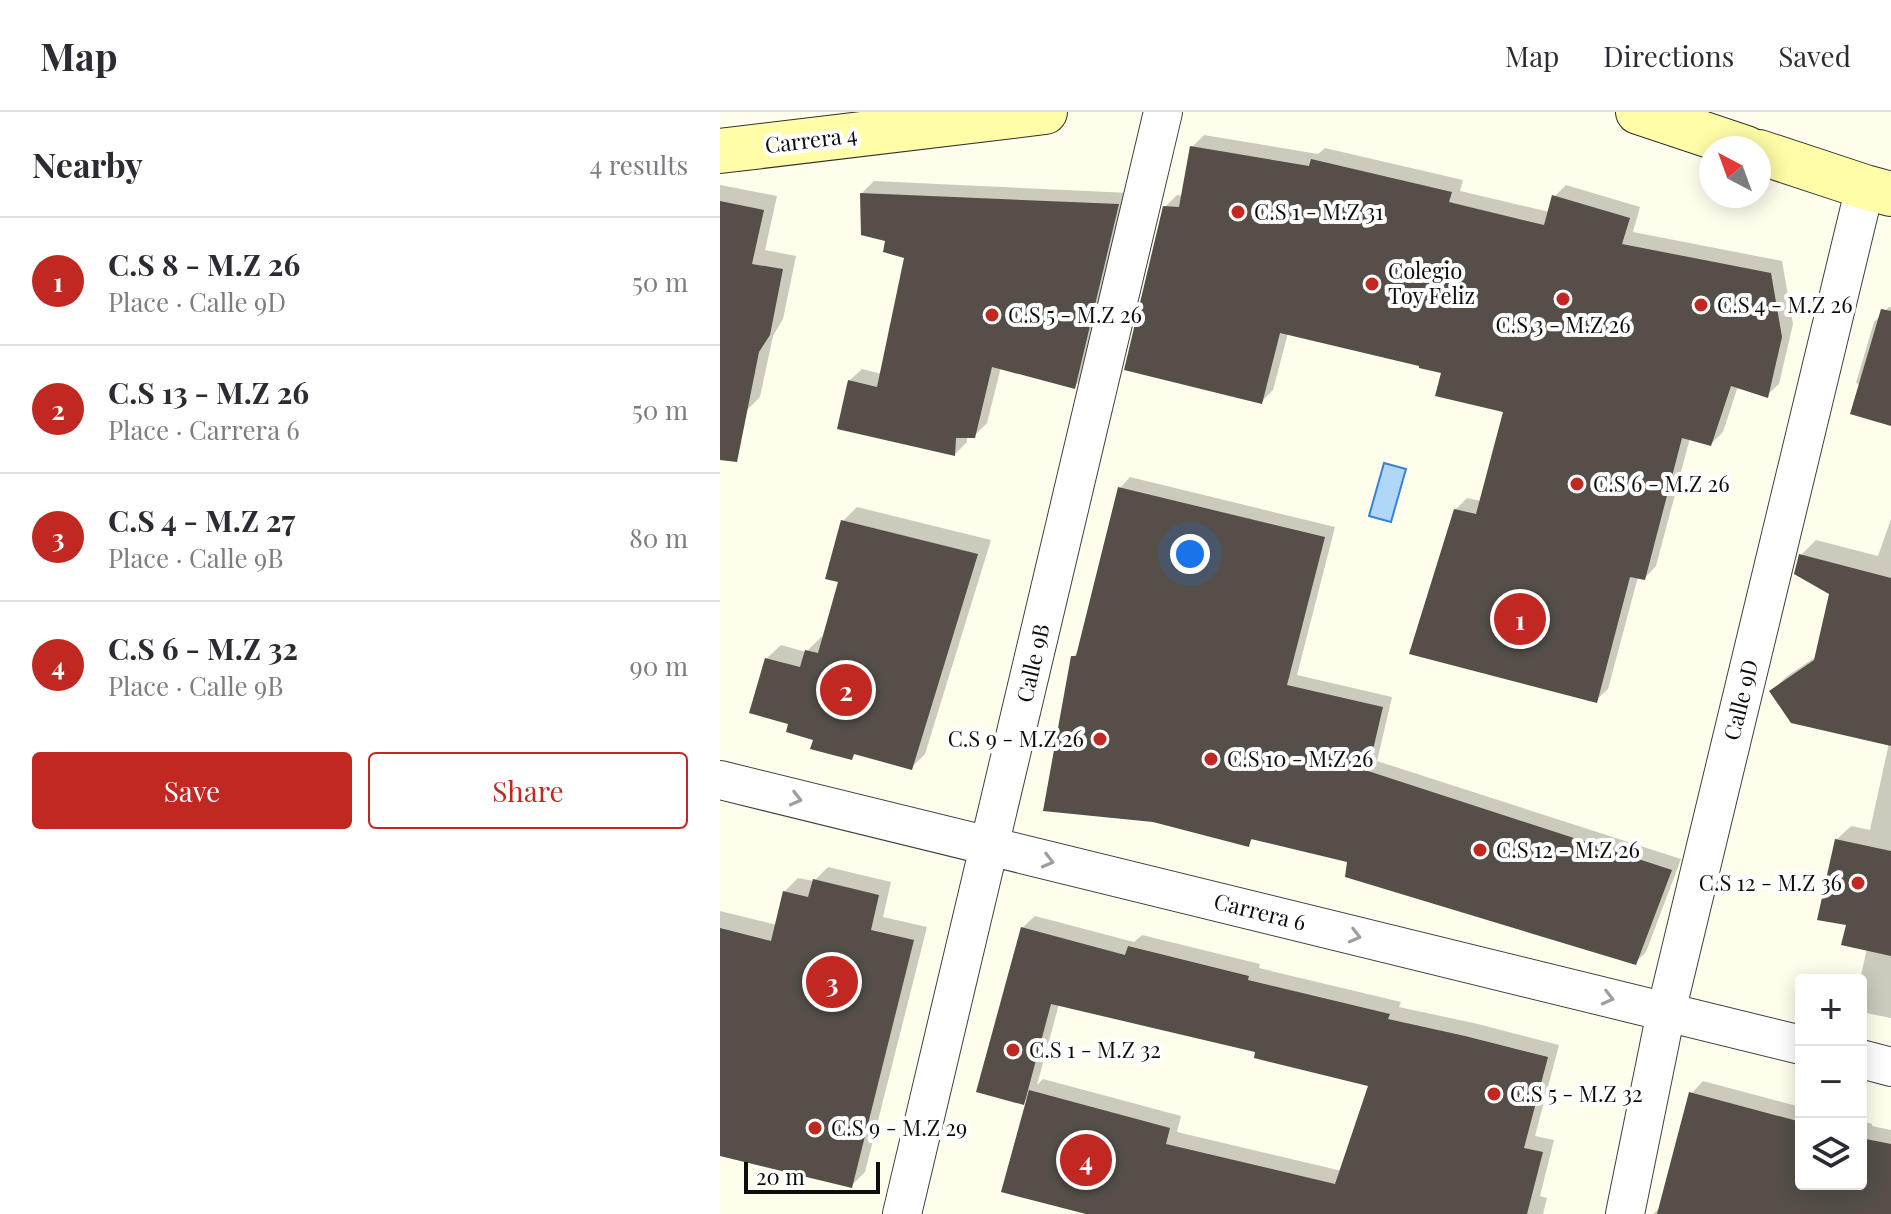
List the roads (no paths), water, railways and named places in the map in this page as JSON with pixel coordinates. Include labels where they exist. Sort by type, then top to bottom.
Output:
[{"type":"main road","name":"Carrera 4","points":[[720,151],[1045,112]]},
{"type":"main road","points":[[1638,112],[1710,136]]},
{"type":"main road","points":[[1771,156],[1878,191]]},
{"type":"street","name":"Calle 9B","points":[[902,1214],[1163,112]]},
{"type":"street","name":"Calle 9D","points":[[1625,1214],[1666,1012],[1878,191]]},
{"type":"street","name":"Carrera 6","points":[[720,780],[1795,1044]]},
{"type":"street","points":[[1867,1061],[1891,1067]]},
{"type":"water","points":[[1384,463],[1406,469],[1391,522],[1369,516]]},
{"type":"place","name":"C.S 1 - M.Z 31","points":[[1238,212]]},
{"type":"place","name":"Colegio Toy Feliz","points":[[1372,284]]},
{"type":"place","name":"C.S 3 - M.Z 26","points":[[1563,299]]},
{"type":"place","name":"C.S 4 - M.Z 26","points":[[1701,305]]},
{"type":"place","name":"C.S 5 - M.Z 26","points":[[992,315]]},
{"type":"place","name":"C.S 6 - M.Z 26","points":[[1577,484]]},
{"type":"place","name":"C.S 8 - M.Z 26","points":[[1520,619]]},
{"type":"place","name":"C.S 13 - M.Z 26","points":[[846,690]]},
{"type":"place","name":"C.S 9 - M.Z 26","points":[[1100,739]]},
{"type":"place","name":"C.S 10 - M.Z 26","points":[[1211,759]]},
{"type":"place","name":"C.S 12 - M.Z 26","points":[[1480,850]]},
{"type":"place","name":"C.S 12 - M.Z 36","points":[[1858,883]]},
{"type":"place","name":"C.S 4 - M.Z 27","points":[[832,982]]},
{"type":"place","name":"C.S 1 - M.Z 32","points":[[1013,1050]]},
{"type":"place","name":"C.S 5 - M.Z 32","points":[[1494,1094]]},
{"type":"place","name":"C.S 9 - M.Z 29","points":[[815,1128]]},
{"type":"place","name":"C.S 6 - M.Z 32","points":[[1086,1160]]}]
